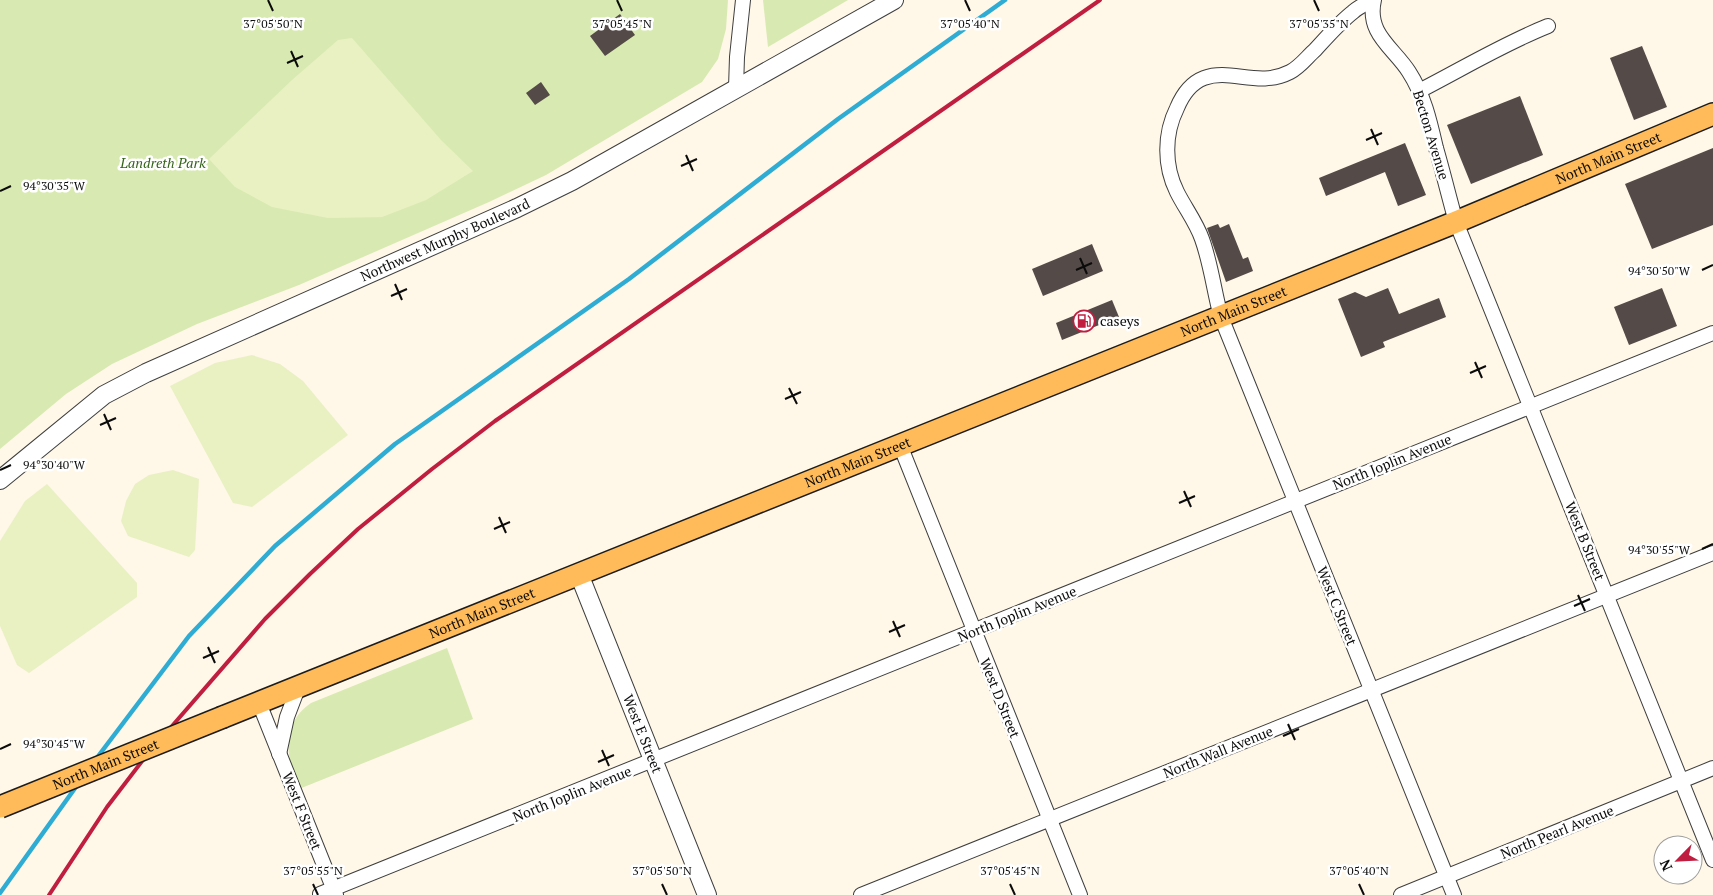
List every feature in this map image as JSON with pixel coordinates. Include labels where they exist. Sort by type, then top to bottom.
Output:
[{"type":"main road","name":"North Main Street","points":[[0,807],[1456,222],[1713,114]]},
{"type":"street","points":[[736,88],[737,56],[743,0]]},
{"type":"street","name":"Northwest Murphy Boulevard","points":[[0,480],[104,395],[174,359],[516,208],[572,181],[894,0]]},
{"type":"street","name":"Becton Avenue","points":[[1373,0],[1371,12],[1376,28],[1388,48],[1409,71],[1419,91],[1427,113],[1456,222]]},
{"type":"street","name":"West C Street","points":[[1373,0],[1352,12],[1301,64],[1287,74],[1255,79],[1223,75],[1203,78],[1186,91],[1171,122],[1167,136],[1167,152],[1172,179],[1177,192],[1199,231],[1206,250],[1220,316],[1454,895]]},
{"type":"street","points":[[1419,91],[1516,39],[1548,26]]},
{"type":"street","name":"West B Street","points":[[1456,222],[1713,860]]},
{"type":"street","name":"North Joplin Avenue","points":[[330,893],[1713,333]]},
{"type":"street","name":"West D Street","points":[[900,445],[1080,895]]},
{"type":"street","name":"North Wall Avenue","points":[[862,895],[1713,554]]},
{"type":"street","name":"West E Street","points":[[579,574],[707,895]]},
{"type":"street","name":"West F Street","points":[[279,754],[287,717],[298,688]]},
{"type":"street","name":"West F Street","points":[[260,703],[330,893]]},
{"type":"street","name":"North Pearl Avenue","points":[[1401,895],[1713,768]]},
{"type":"green space","name":"Landreth Park","points":[[0,0],[728,0],[726,29],[718,59],[702,82],[546,175],[299,285],[197,324],[112,364],[66,394],[0,449]]},
{"type":"green space","points":[[763,0],[848,0],[768,47]]},
{"type":"green space","points":[[352,38],[441,140],[473,171],[426,200],[382,217],[328,218],[272,207],[235,187],[209,159],[292,80],[338,40]]},
{"type":"green space","points":[[252,355],[280,364],[303,381],[348,435],[252,507],[233,503],[170,386],[215,363]]},
{"type":"green space","points":[[173,470],[199,479],[195,550],[189,557],[128,536],[121,521],[126,501],[135,484],[149,475]]},
{"type":"green space","points":[[47,484],[137,583],[137,597],[29,673],[17,665],[0,626],[0,541],[25,501]]},
{"type":"green space","points":[[447,648],[473,719],[299,789],[291,766],[288,743],[294,722],[301,712],[311,703]]},
{"type":"building","points":[[620,14],[635,35],[605,56],[590,36]]},
{"type":"building","points":[[1642,46],[1667,107],[1634,120],[1610,58]]},
{"type":"building","points":[[541,82],[550,95],[535,105],[526,93]]},
{"type":"building","points":[[1520,96],[1543,155],[1471,184],[1447,125]]},
{"type":"building","points":[[1405,143],[1426,195],[1398,206],[1385,172],[1326,196],[1319,178]]},
{"type":"building","points":[[1713,148],[1713,225],[1652,249],[1625,184]]},
{"type":"building","points":[[1218,224],[1220,228],[1229,224],[1243,259],[1248,257],[1253,271],[1226,282],[1207,228]]},
{"type":"building","points":[[1092,244],[1103,271],[1043,296],[1032,269]]},
{"type":"building","points":[[1388,288],[1399,314],[1439,298],[1446,317],[1383,342],[1385,347],[1361,357],[1338,299],[1355,292],[1366,297]]},
{"type":"building","points":[[1662,288],[1677,326],[1629,345],[1614,307]]},
{"type":"building","name":"caseys","points":[[1112,300],[1119,317],[1062,340],[1056,323]]},
{"type":"waterway","points":[[96,759],[189,636],[275,546],[395,444],[629,279],[838,119],[1005,0]]},
{"type":"waterway","points":[[0,893],[78,784]]},
{"type":"railway","points":[[49,895],[107,807],[146,756],[265,619],[358,529],[495,421],[1100,0]]},
{"type":"place","name":"caseys","points":[[1084,321]]}]
